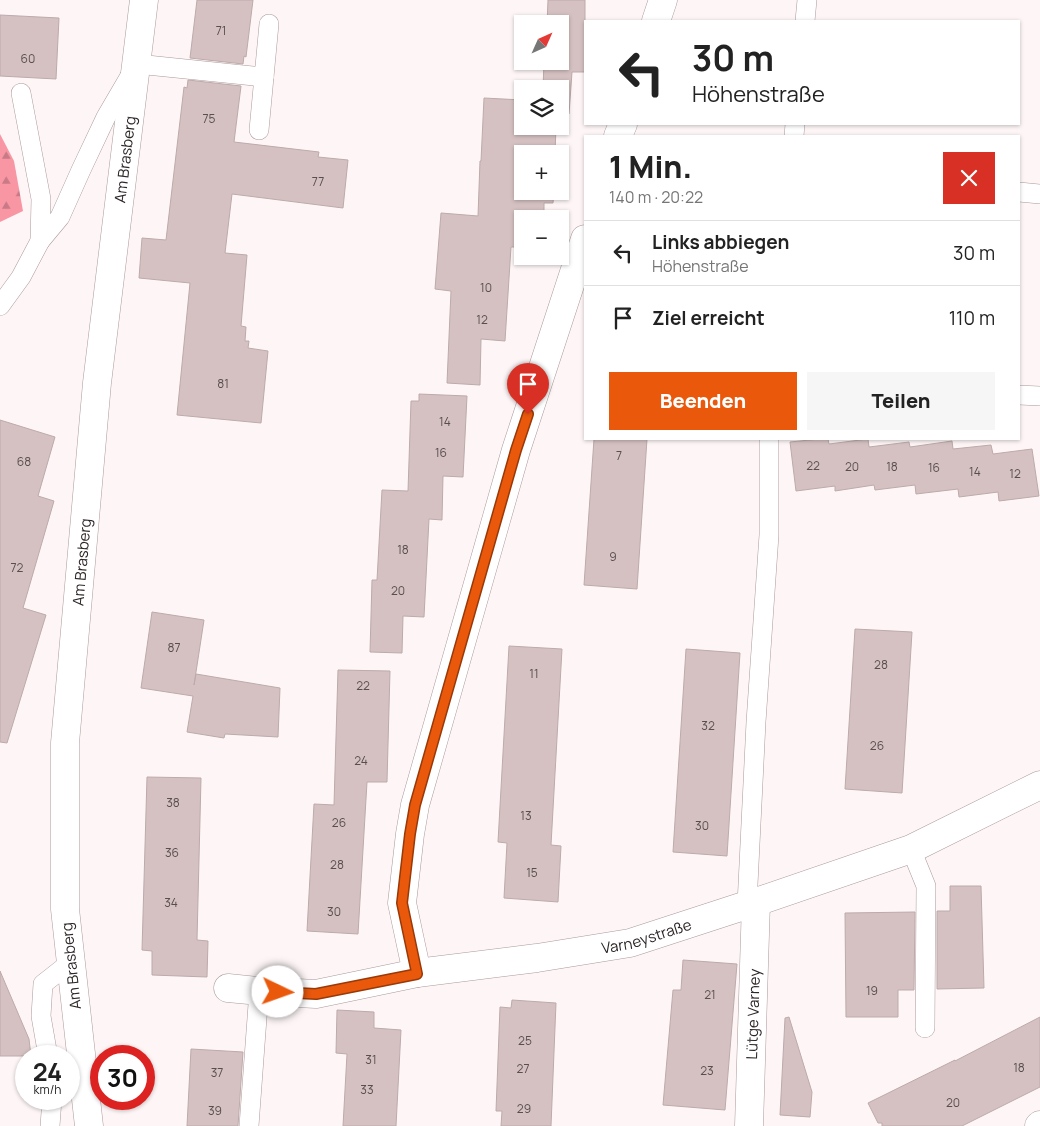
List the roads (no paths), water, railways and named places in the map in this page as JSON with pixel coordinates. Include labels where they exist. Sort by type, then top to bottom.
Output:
[{"type":"street","name":"Am Brasberg","points":[[89,1126],[65,909],[65,743],[97,383],[144,0]]},
{"type":"street","points":[[656,20],[663,0]]},
{"type":"street","points":[[417,974],[402,903],[415,805],[516,450],[584,242]]},
{"type":"street","name":"Varneystraße","points":[[228,988],[316,994],[417,974],[630,943],[911,849],[1040,785]]},
{"type":"street","name":"Lütge Varney","points":[[749,1126],[752,903]]},
{"type":"lane","points":[[805,20],[807,0]]},
{"type":"lane","points":[[259,130],[269,24]]},
{"type":"lane","points":[[0,306],[21,276],[40,241],[60,217],[106,117],[136,64],[264,77]]},
{"type":"lane","points":[[21,93],[41,199],[40,241]]},
{"type":"lane","points":[[1020,192],[1040,194]]},
{"type":"lane","points":[[1020,395],[1040,396]]},
{"type":"lane","points":[[752,903],[756,722],[769,535],[768,440]]},
{"type":"lane","points":[[911,849],[926,886],[925,1028]]},
{"type":"lane","points":[[46,1045],[41,1016],[43,984],[71,962]]},
{"type":"lane","points":[[249,1126],[260,991]]},
{"type":"lane","points":[[50,1126],[51,1110]]}]
